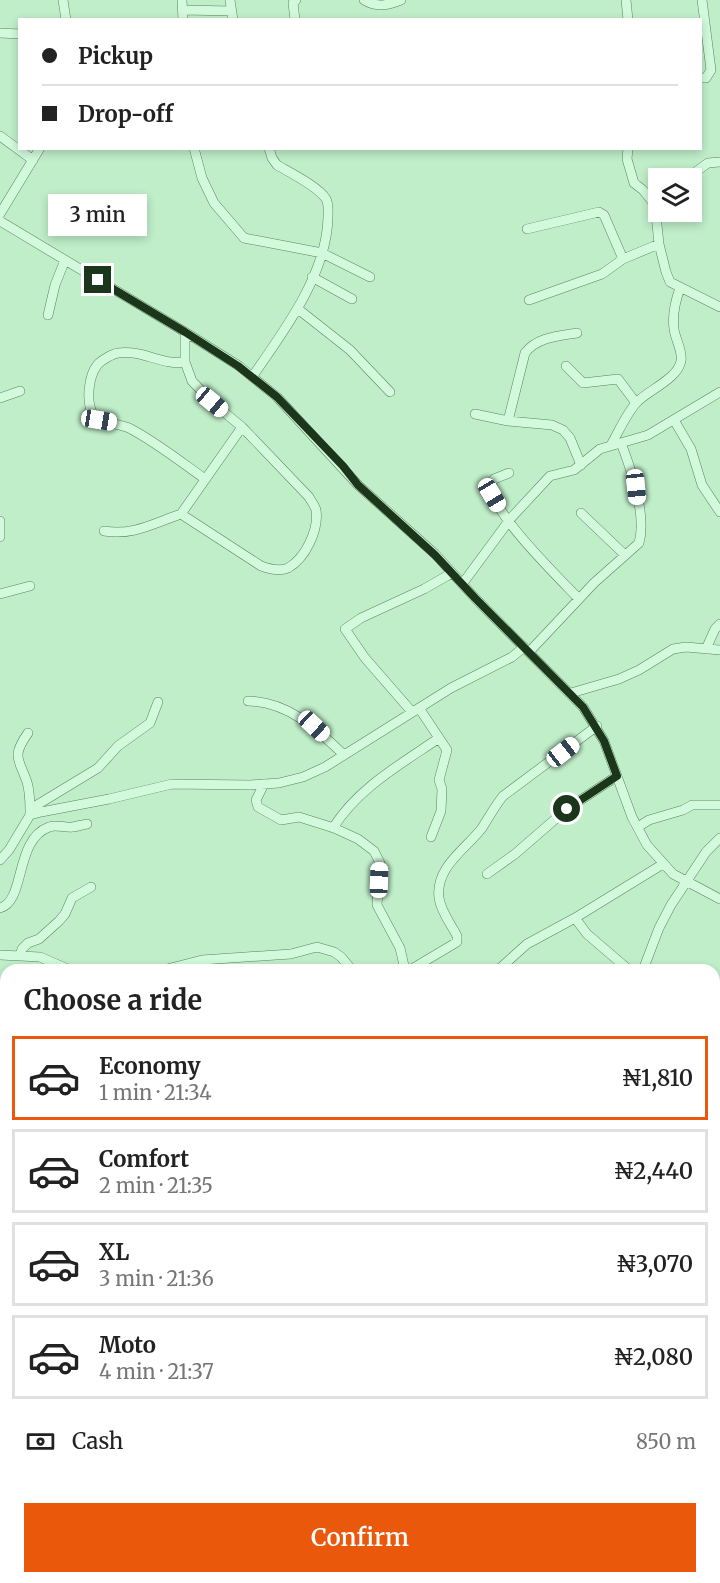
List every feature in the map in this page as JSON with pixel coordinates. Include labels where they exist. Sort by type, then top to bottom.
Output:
[{"type":"street","points":[[63,0],[66,18]]},
{"type":"street","points":[[182,0],[183,15],[233,15],[230,0]]},
{"type":"street","points":[[295,18],[293,3],[296,0]]},
{"type":"street","points":[[364,0],[371,4],[385,6],[401,0]]},
{"type":"street","points":[[626,0],[628,18]]},
{"type":"street","points":[[702,0],[711,70],[706,78],[702,78]]},
{"type":"street","points":[[0,33],[18,34]]},
{"type":"street","points":[[0,136],[18,149]]},
{"type":"street","points":[[19,150],[33,160]]},
{"type":"street","points":[[0,214],[39,150]]},
{"type":"street","points":[[195,150],[202,178],[213,203],[243,238],[322,253],[370,277]]},
{"type":"street","points":[[252,377],[298,309],[322,253],[328,230],[328,202],[322,194],[277,165],[270,150]]},
{"type":"street","points":[[628,150],[627,159],[634,183],[648,192]]},
{"type":"street","points":[[701,168],[708,163],[720,162]]},
{"type":"street","points":[[527,229],[599,212],[604,215],[623,259]]},
{"type":"street","points":[[0,221],[185,332],[252,377],[277,397],[343,466],[358,485],[435,555],[571,693],[597,726],[647,845],[673,874],[720,898]]},
{"type":"street","points":[[657,222],[659,244],[670,282],[720,307]]},
{"type":"street","points":[[529,300],[602,274],[623,259],[659,244]]},
{"type":"street","points":[[48,315],[55,285],[65,260]]},
{"type":"street","points":[[312,277],[352,299]]},
{"type":"street","points":[[616,444],[636,403],[674,375],[681,361],[673,320],[680,288]]},
{"type":"street","points":[[298,309],[350,350],[390,392]]},
{"type":"street","points":[[181,514],[261,566],[274,570],[287,568],[302,553],[312,536],[316,509],[309,498],[242,427],[212,402],[192,381],[185,362],[185,332]]},
{"type":"street","points":[[508,421],[525,353],[530,347],[547,338],[577,333]]},
{"type":"street","points":[[185,362],[175,364],[132,353],[117,353],[106,358],[98,364],[92,377],[91,410],[95,418],[118,423],[136,432],[206,479]]},
{"type":"street","points":[[566,366],[583,383],[618,379],[636,403]]},
{"type":"street","points":[[0,398],[20,391]]},
{"type":"street","points":[[463,583],[508,521],[550,476],[574,470],[600,449],[648,435],[718,396]]},
{"type":"street","points":[[510,410],[543,424]]},
{"type":"street","points":[[474,414],[508,421],[552,425],[563,430],[570,438],[581,465]]},
{"type":"street","points":[[674,420],[691,449],[702,485],[720,512]]},
{"type":"street","points":[[104,531],[120,534],[181,514],[242,427]]},
{"type":"street","points":[[30,813],[172,784],[264,784],[303,777],[325,767],[479,672],[527,649],[635,548],[642,533],[634,476],[616,444]]},
{"type":"street","points":[[509,473],[494,479],[491,488],[492,495],[508,521],[579,599]]},
{"type":"street","points":[[581,513],[626,555]]},
{"type":"street","points":[[0,521],[0,537]]},
{"type":"street","points":[[431,837],[441,811],[442,789],[439,780],[447,750],[416,710],[365,658],[345,629],[361,618],[424,589],[452,573]]},
{"type":"street","points":[[0,594],[30,586]]},
{"type":"street","points":[[706,649],[715,629],[720,624]]},
{"type":"street","points":[[571,693],[619,679],[639,670],[673,649],[686,647],[720,650]]},
{"type":"street","points":[[248,701],[270,704],[298,716],[314,726],[344,755]]},
{"type":"street","points":[[0,860],[9,850],[37,805],[98,768],[118,747],[150,723],[158,702]]},
{"type":"street","points":[[420,964],[457,942],[457,936],[439,899],[439,889],[448,865],[482,827],[503,796],[597,726]]},
{"type":"street","points":[[28,733],[19,745],[18,753],[20,768],[29,790],[30,813]]},
{"type":"street","points":[[333,828],[343,812],[368,788],[386,773],[439,738]]},
{"type":"street","points":[[487,874],[515,854],[567,809],[617,776]]},
{"type":"street","points":[[264,784],[256,800],[258,807],[266,813],[281,820],[299,817],[333,828],[358,839],[374,851],[380,863],[377,905],[400,948],[404,964]]},
{"type":"street","points":[[638,827],[649,820],[692,805],[720,805]]},
{"type":"street","points":[[0,908],[4,908],[14,897],[28,848],[39,832],[51,826],[72,827],[87,824]]},
{"type":"street","points":[[645,964],[659,928],[671,905],[706,852],[720,838]]},
{"type":"street","points":[[505,964],[527,944],[575,918],[663,864]]},
{"type":"street","points":[[20,956],[22,949],[28,943],[39,939],[59,921],[72,898],[91,887]]},
{"type":"street","points":[[575,918],[587,934],[622,964]]},
{"type":"street","points":[[184,964],[217,958],[291,954],[317,947],[334,952],[347,964]]},
{"type":"street","points":[[0,955],[40,957],[56,964]]},
{"type":"route","points":[[98,280],[185,332],[238,366],[268,389],[343,466],[358,485],[435,555],[571,693],[597,726],[617,776],[567,809]]}]
